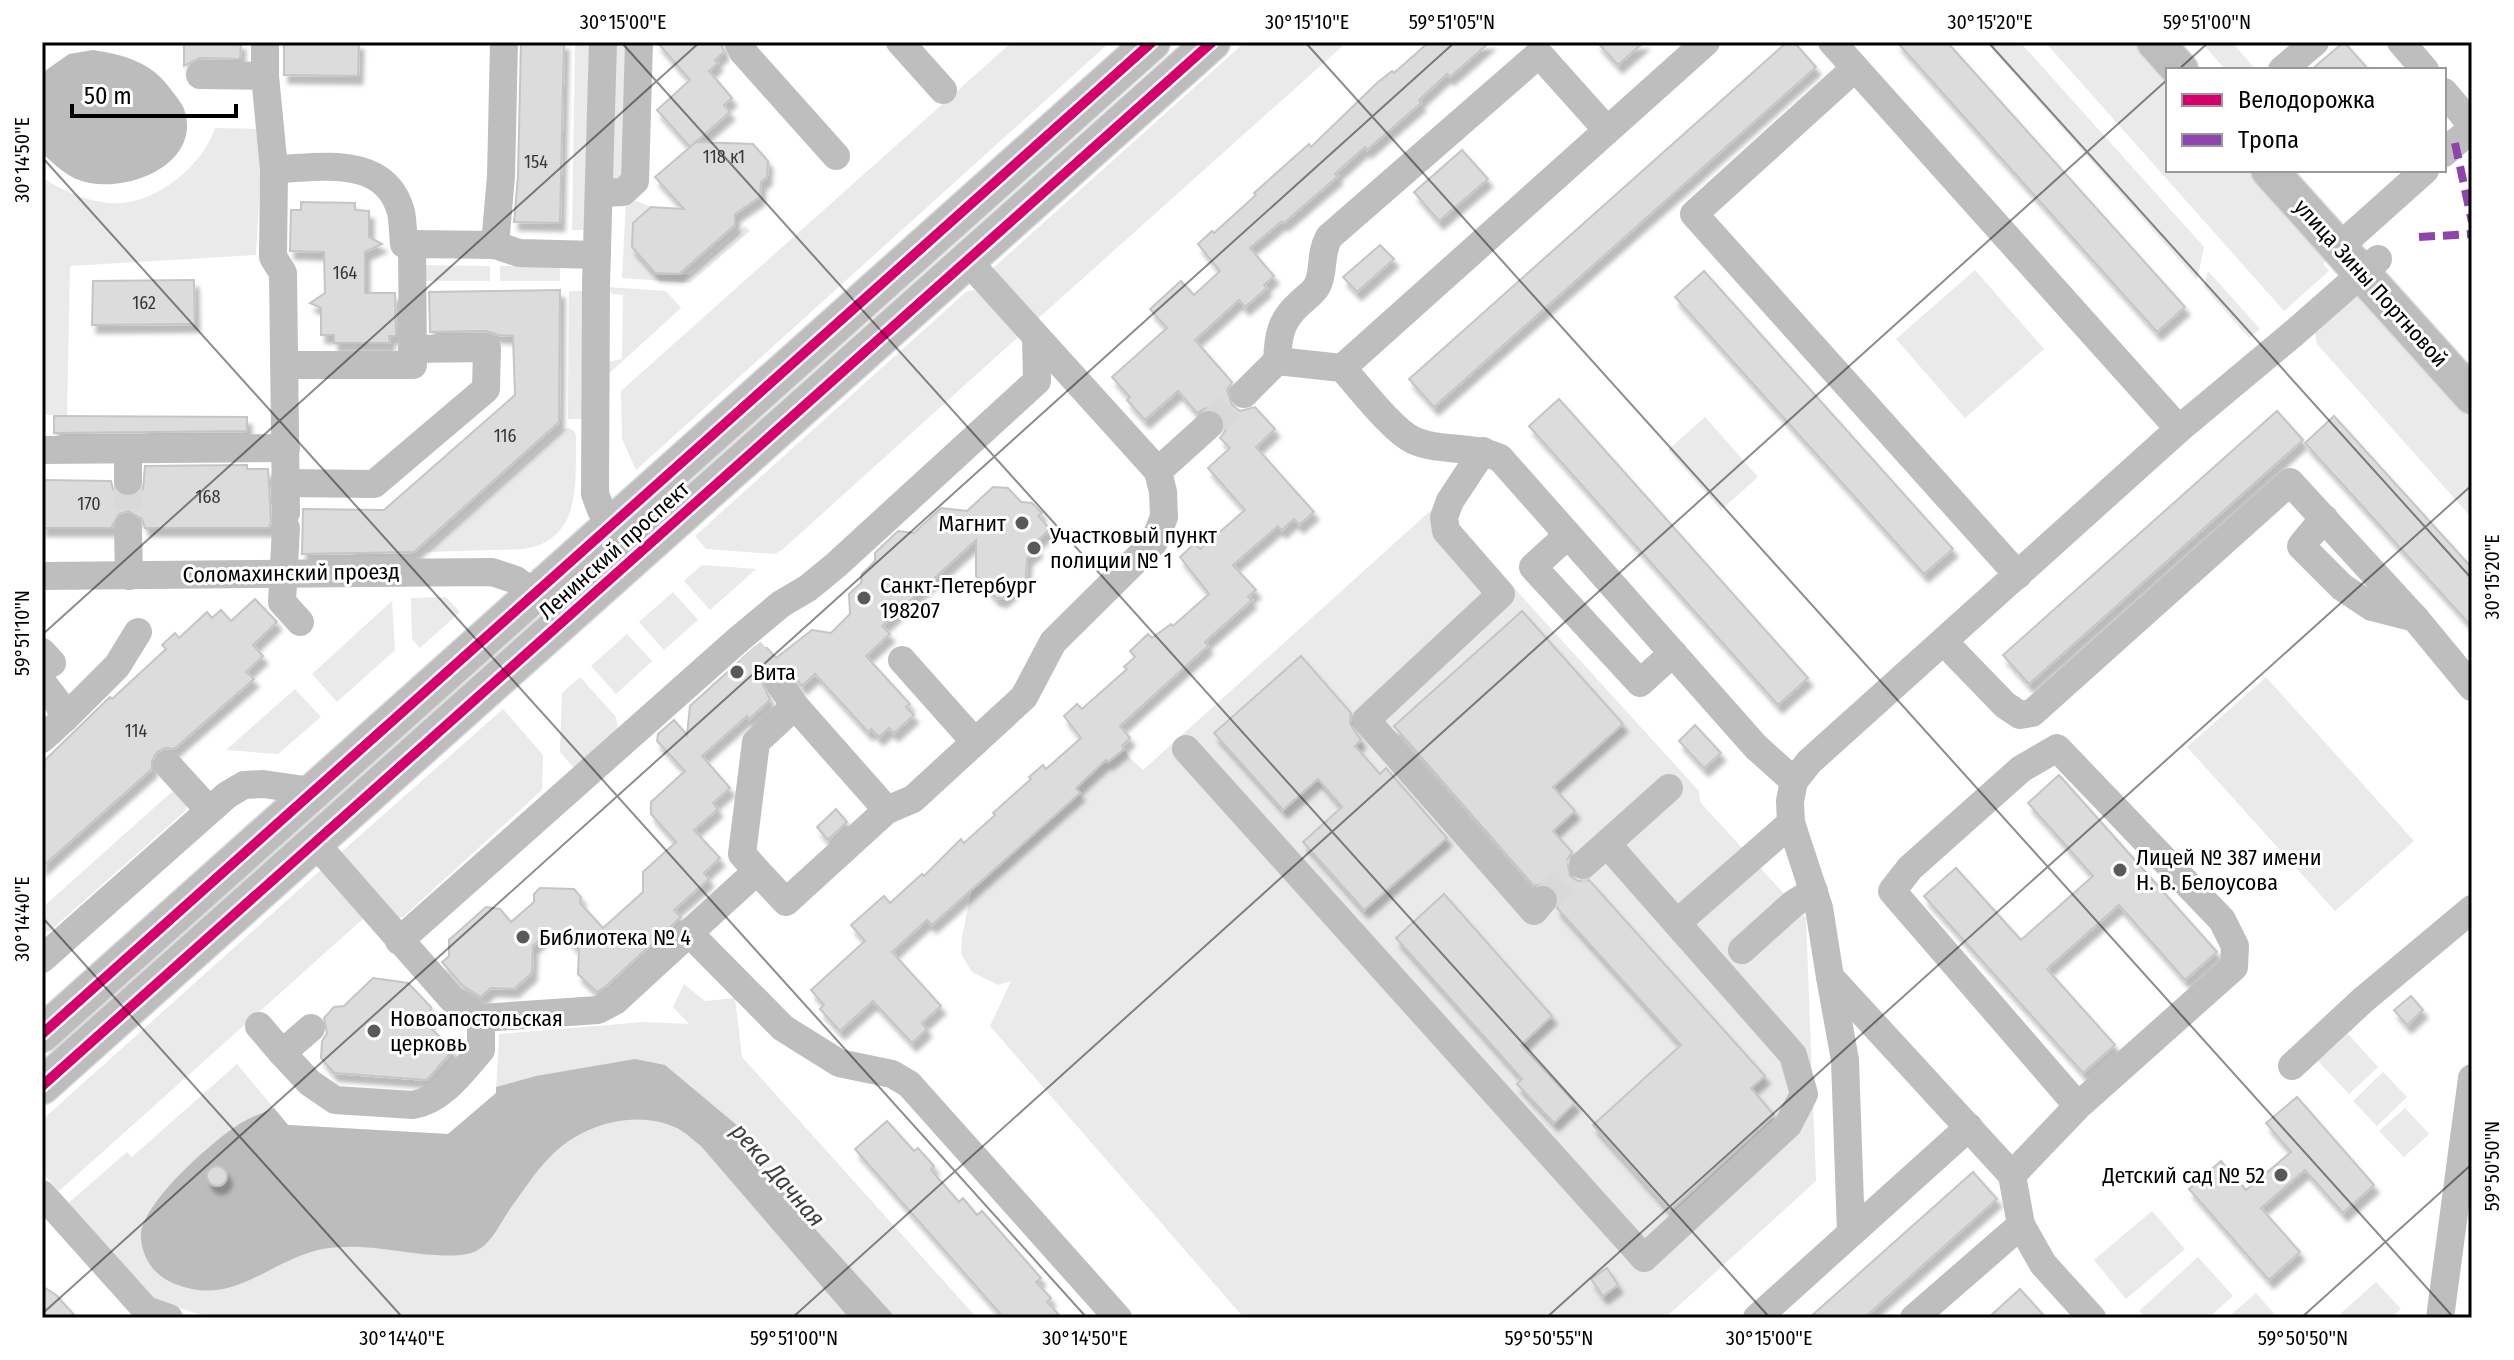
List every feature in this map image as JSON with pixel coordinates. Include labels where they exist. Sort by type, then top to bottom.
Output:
[{"type":"main road","name":"Ленинский проспект","points":[[42,1034],[1152,42]]},
{"type":"main road","name":"Ленинский проспект","points":[[42,1086],[1212,42]]},
{"type":"main road","points":[[2155,42],[2178,68]]},
{"type":"main road","points":[[2184,42],[2207,68]]},
{"type":"main road","name":"улица Зины Портновой","points":[[2271,172],[2472,365]]},
{"type":"main road","name":"улица Зины Портновой","points":[[2299,172],[2358,253],[2472,396]]},
{"type":"street","points":[[265,42],[265,76],[274,169],[273,257],[283,273],[286,520],[282,602],[300,622]]},
{"type":"street","points":[[495,245],[501,176],[504,42]]},
{"type":"street","points":[[603,42],[595,494],[601,510],[613,523]]},
{"type":"street","points":[[599,193],[623,192],[635,181],[639,42]]},
{"type":"street","points":[[738,42],[743,52],[836,156]]},
{"type":"street","points":[[900,42],[943,90]]},
{"type":"street","points":[[1342,368],[1706,42]]},
{"type":"street","points":[[1832,42],[2179,429]]},
{"type":"street","points":[[2284,68],[2315,42]]},
{"type":"street","points":[[2401,42],[2423,68]]},
{"type":"street","points":[[1244,394],[1277,361],[1278,332],[1288,313],[1316,288],[1321,276],[1322,251],[1329,237],[1539,54],[1607,130]]},
{"type":"street","points":[[1855,68],[1694,214],[2018,575]]},
{"type":"street","points":[[200,75],[265,76]]},
{"type":"street","points":[[2446,94],[2472,126],[2446,151]]},
{"type":"street","points":[[274,169],[336,168],[375,174],[386,184],[401,213],[404,244],[495,245],[519,253],[597,255]]},
{"type":"street","points":[[1851,1233],[1845,1060],[1819,908],[1791,823],[1790,801],[1794,781],[1809,762],[2179,429],[2358,253],[2423,172]]},
{"type":"street","points":[[285,365],[413,365],[412,244]]},
{"type":"street","points":[[887,810],[788,695],[756,742],[742,854],[786,902],[887,810],[913,799],[1024,697],[1053,642],[1154,542],[1164,517],[1158,471],[967,260]]},
{"type":"street","points":[[399,941],[735,639],[836,565],[1037,381],[1036,337]]},
{"type":"street","points":[[286,483],[374,484],[486,389],[487,348],[412,349]]},
{"type":"street","points":[[1277,361],[1342,368],[1412,440],[1483,451],[1500,458],[1756,747],[1794,781]]},
{"type":"street","points":[[1158,471],[1209,425]]},
{"type":"street","points":[[42,450],[286,448]]},
{"type":"street","points":[[128,450],[128,481]]},
{"type":"street","points":[[1483,451],[1450,501],[1444,517],[1446,531],[1501,594],[1366,720],[1534,911],[1543,900]]},
{"type":"street","points":[[1944,642],[2005,705],[2020,715],[2032,713],[2290,482],[2415,618],[2472,687]]},
{"type":"street","points":[[128,528],[129,576]]},
{"type":"street","points":[[1568,535],[1533,567],[1640,683],[1673,653]]},
{"type":"street","name":"Соломахинский проезд","points":[[42,576],[492,572],[516,580],[534,594]]},
{"type":"street","points":[[42,739],[117,666],[138,632]]},
{"type":"street","points":[[902,660],[975,742]]},
{"type":"street","points":[[45,666],[65,718]]},
{"type":"street","points":[[2012,1175],[2078,1106],[2234,967],[2235,946],[2222,920],[2057,748],[2021,769],[1910,868],[1892,891],[2078,1106]]},
{"type":"street","points":[[1186,749],[1644,1258],[1788,1125],[1804,1094],[1793,1055],[1607,844]]},
{"type":"street","points":[[168,765],[209,810]]},
{"type":"street","points":[[44,953],[209,810],[244,785],[263,784],[312,791]]},
{"type":"street","points":[[1583,865],[1669,788]]},
{"type":"street","points":[[1677,923],[1791,823]]},
{"type":"street","points":[[315,843],[452,999],[481,1018],[598,1010],[615,1001],[757,871]]},
{"type":"street","points":[[1742,950],[1793,904],[1814,891]]},
{"type":"street","points":[[2292,1066],[2363,1000],[2472,909]]},
{"type":"street","points":[[689,933],[783,1028],[839,1063],[892,1074],[909,1084],[1118,1318]]},
{"type":"street","points":[[1830,977],[2012,1175],[2021,1225],[2043,1264],[2092,1318]]},
{"type":"street","points":[[259,1026],[310,1083],[335,1100],[413,1105],[426,1102],[438,1094],[481,1050],[481,1018]]},
{"type":"street","points":[[282,1053],[311,1028]]},
{"type":"street","points":[[2440,1318],[2472,1078]]},
{"type":"street","points":[[1757,1318],[1969,1127]]},
{"type":"street","points":[[42,1194],[146,1310],[169,1318]]},
{"type":"street","points":[[1926,1314],[2021,1225]]},
{"type":"shaded area","points":[[575,42],[592,42],[588,230],[572,230]]},
{"type":"shaded area","points":[[615,42],[632,42],[626,178],[611,179]]},
{"type":"shaded area","points":[[1012,42],[1110,42],[636,470],[622,439],[621,391]]},
{"type":"shaded area","points":[[1245,42],[1347,42],[1033,323],[992,269]]},
{"type":"shaded area","points":[[1986,42],[2020,42],[2204,247],[2197,280]]},
{"type":"shaded area","points":[[2045,42],[2136,42],[2166,76],[2166,172],[2252,172],[2329,258],[2323,264],[2329,271],[2284,311]]},
{"type":"shaded area","points":[[2201,42],[2232,42],[2254,68],[2224,68]]},
{"type":"shaded area","points":[[93,50],[127,58],[147,67],[165,81],[183,106],[187,132],[181,149],[169,163],[152,173],[113,184],[93,184],[71,177],[42,153],[42,73],[69,54]]},
{"type":"shaded area","points":[[215,128],[263,129],[256,255],[70,266],[67,416],[42,414],[43,178],[74,194],[99,202],[124,203],[141,199],[187,171],[199,157]]},
{"type":"shaded area","points":[[626,200],[651,207],[633,223],[632,247],[655,273],[690,275],[745,226],[750,231],[690,283],[622,278]]},
{"type":"shaded area","points":[[425,265],[490,266],[490,281],[425,281]]},
{"type":"shaded area","points":[[500,266],[560,266],[560,281],[500,281]]},
{"type":"shaded area","points":[[1975,270],[2044,349],[1965,418],[1896,339]]},
{"type":"shaded area","points":[[2208,271],[2260,329],[2249,338],[2204,287]]},
{"type":"shaded area","points":[[608,287],[666,291],[681,308],[605,377],[607,362],[622,359],[623,295],[612,294]]},
{"type":"shaded area","points":[[569,291],[586,291],[585,419],[568,419]]},
{"type":"shaded area","points":[[2359,291],[2472,418],[2472,518],[2317,344],[2315,333]]},
{"type":"shaded area","points":[[966,292],[979,292],[1019,336],[782,550],[775,554],[706,549],[695,536]]},
{"type":"shaded area","points":[[1705,417],[1758,477],[1721,510],[1668,450]]},
{"type":"shaded area","points":[[569,428],[576,436],[575,489],[566,521],[557,534],[543,543],[524,549],[426,552],[563,429]]},
{"type":"shaded area","points":[[1429,512],[1454,522],[1699,791],[1700,802],[1806,918],[1816,1181],[1665,1318],[1244,1318],[990,1026],[1011,981],[998,985],[972,972],[961,954],[972,889],[1079,793],[1076,788],[1106,760],[1109,762],[1124,749],[1143,770]]},
{"type":"shaded area","points":[[702,565],[756,569],[710,610],[684,581]]},
{"type":"shaded area","points":[[673,592],[698,620],[664,650],[639,622]]},
{"type":"shaded area","points":[[446,597],[460,612],[420,648],[412,639],[411,598]]},
{"type":"shaded area","points":[[392,601],[395,650],[337,702],[312,674]]},
{"type":"shaded area","points":[[627,634],[652,661],[616,694],[591,666]]},
{"type":"shaded area","points":[[580,677],[616,717],[618,731],[576,770],[560,752],[562,693]]},
{"type":"shaded area","points":[[2266,677],[2414,841],[2335,911],[2187,747]]},
{"type":"shaded area","points":[[295,689],[321,717],[278,754],[226,750]]},
{"type":"shaded area","points":[[503,709],[543,755],[542,790],[403,917],[398,918],[338,855]]},
{"type":"shaded area","points":[[175,789],[187,806],[185,811],[50,931],[42,932],[42,908]]},
{"type":"shaded area","points":[[323,868],[365,917],[59,1191],[42,1172],[42,1120]]},
{"type":"shaded area","points":[[684,984],[705,1001],[735,998],[742,1057],[977,1318],[210,1318],[150,1298],[65,1206],[127,1152],[132,1157],[237,1064],[288,1125],[448,1134],[496,1093],[499,1034],[644,1022],[689,1024],[673,1007]]},
{"type":"shaded area","points":[[2348,1034],[2378,1067],[2349,1094],[2318,1061]]},
{"type":"shaded area","points":[[635,1059],[665,1065],[739,1127],[769,1174],[896,1318],[849,1318],[701,1146],[677,1128],[644,1120],[608,1123],[561,1146],[534,1175],[491,1238],[474,1252],[446,1256],[361,1247],[324,1249],[293,1259],[246,1282],[213,1290],[195,1290],[168,1281],[156,1272],[144,1254],[141,1239],[143,1225],[164,1192],[229,1131],[274,1108],[288,1125],[448,1134],[496,1093],[496,1087],[536,1076]]},
{"type":"shaded area","points":[[2383,1072],[2407,1097],[2377,1126],[2353,1101]]},
{"type":"shaded area","points":[[2405,1108],[2429,1134],[2404,1157],[2379,1131]]},
{"type":"shaded area","points":[[2152,1211],[2185,1249],[2126,1299],[2094,1260]]},
{"type":"shaded area","points":[[2198,1257],[2233,1296],[2208,1318],[2146,1318],[2139,1311]]},
{"type":"shaded area","points":[[2376,1282],[2401,1309],[2391,1318],[2338,1316]]},
{"type":"shaded area","points":[[2256,1293],[2278,1318],[2227,1318]]},
{"type":"building","points":[[184,42],[241,42],[240,59],[200,58],[184,66]]},
{"type":"building","points":[[284,42],[359,42],[358,76],[284,75]]},
{"type":"building","points":[[521,42],[564,42],[560,223],[514,222]]},
{"type":"building","points":[[657,42],[721,42],[724,52],[709,71],[732,98],[724,105],[730,112],[690,147],[657,110],[690,80]]},
{"type":"building","points":[[1429,42],[1490,42],[1450,77],[1447,74],[1419,100],[1421,103],[1367,150],[1365,147],[1335,174],[1338,176],[1284,223],[1282,221],[1250,248],[1274,276],[1264,285],[1267,288],[1245,307],[1239,300],[1195,340],[1232,382],[1227,390],[1232,405],[1240,411],[1255,407],[1275,429],[1256,447],[1314,512],[1299,525],[1294,519],[1282,530],[1278,526],[1233,565],[1256,590],[1248,597],[1252,600],[1205,642],[1208,646],[1120,726],[1130,738],[1122,746],[1124,749],[1108,762],[1106,760],[1076,788],[1080,793],[932,925],[927,920],[892,952],[941,1006],[922,1023],[927,1029],[912,1043],[873,1001],[840,1031],[820,1009],[824,1005],[811,990],[865,941],[851,925],[884,896],[890,903],[922,874],[924,876],[961,839],[964,843],[995,815],[993,813],[1031,779],[1029,777],[1043,765],[1046,769],[1081,738],[1064,716],[1077,704],[1082,709],[1127,669],[1124,667],[1135,657],[1130,651],[1148,634],[1152,638],[1171,624],[1173,626],[1209,594],[1180,557],[1195,543],[1200,549],[1245,510],[1208,468],[1230,448],[1220,438],[1226,422],[1221,413],[1206,408],[1197,413],[1178,391],[1145,420],[1112,377],[1167,328],[1150,309],[1181,281],[1194,295],[1220,271],[1198,244],[1212,231],[1214,233],[1309,144],[1311,147],[1377,83],[1392,71],[1394,73]]},
{"type":"building","points":[[1597,42],[1644,42],[1618,65]]},
{"type":"building","points":[[1787,42],[1794,42],[1816,67],[1434,407],[1409,379]]},
{"type":"building","points":[[1897,42],[1947,42],[2185,307],[2157,332]]},
{"type":"building","points":[[2344,42],[2367,68],[2313,68]]},
{"type":"building","points":[[696,142],[753,144],[768,161],[767,177],[761,182],[760,197],[735,214],[735,225],[679,274],[655,273],[632,247],[633,223],[651,207],[684,209],[655,177]]},
{"type":"building","points":[[1462,150],[1488,179],[1439,221],[1414,192]]},
{"type":"building","points":[[301,202],[355,203],[355,210],[369,211],[369,237],[382,244],[365,252],[365,293],[395,293],[396,336],[389,336],[390,343],[334,343],[334,335],[321,335],[321,308],[310,303],[325,293],[324,252],[290,251],[291,210],[301,210]]},
{"type":"building","points":[[1380,245],[1394,259],[1357,292],[1343,277]]},
{"type":"building","points":[[1704,271],[1953,549],[1924,574],[1675,297]]},
{"type":"building","points":[[194,280],[195,324],[92,325],[93,281]]},
{"type":"building","points":[[560,290],[559,422],[414,552],[302,554],[303,509],[384,510],[515,395],[513,336],[487,331],[430,332],[429,292]]},
{"type":"building","points":[[1559,399],[1808,678],[1778,705],[1529,426]]},
{"type":"building","points":[[2277,411],[2303,440],[2029,684],[2003,655]]},
{"type":"building","points":[[54,416],[247,417],[247,431],[54,433]]},
{"type":"building","points":[[2334,416],[2472,568],[2472,627],[2305,443]]},
{"type":"building","points":[[247,465],[247,469],[268,469],[269,528],[145,528],[142,519],[128,511],[119,514],[111,528],[42,528],[42,480],[111,481],[119,495],[129,498],[143,489],[145,466]]},
{"type":"building","points":[[993,487],[1008,488],[1021,502],[1032,503],[1042,513],[1038,516],[1050,529],[1034,544],[1038,549],[1027,558],[1026,578],[1003,599],[996,598],[976,576],[976,540],[882,626],[890,634],[866,656],[910,704],[906,707],[914,715],[894,733],[889,728],[879,737],[871,729],[868,732],[815,674],[802,686],[788,669],[780,667],[771,670],[763,684],[770,700],[702,756],[730,788],[713,803],[718,809],[694,830],[720,858],[704,873],[709,879],[674,910],[681,917],[597,992],[578,974],[579,950],[567,937],[544,936],[533,946],[532,973],[514,989],[491,988],[481,997],[463,986],[442,962],[449,956],[449,940],[486,907],[500,909],[511,922],[534,902],[534,894],[540,888],[574,889],[581,897],[580,903],[603,928],[643,892],[643,872],[676,842],[651,814],[651,802],[685,771],[657,741],[658,734],[674,720],[687,735],[690,706],[755,647],[767,648],[776,658],[812,630],[831,633],[850,614],[849,594],[861,583],[862,574],[875,561],[875,553],[898,531],[914,533],[941,508],[967,511]]},
{"type":"building","points":[[255,599],[277,622],[253,645],[263,656],[246,672],[254,679],[174,749],[165,748],[157,752],[152,769],[42,867],[42,763],[110,697],[112,699],[166,649],[162,645],[175,633],[179,638],[207,612],[212,618],[221,610],[231,621]]},
{"type":"building","points":[[1522,611],[1623,724],[1553,787],[1575,811],[1553,831],[1572,852],[1567,860],[1570,876],[1578,881],[1589,880],[1765,1076],[1751,1088],[1774,1115],[1670,1211],[1593,1125],[1681,1045],[1557,908],[1559,895],[1554,887],[1545,883],[1534,886],[1394,726]]},
{"type":"building","points":[[1301,656],[1351,713],[1350,724],[1361,740],[1355,746],[1380,774],[1386,768],[1447,838],[1364,910],[1303,842],[1342,807],[1318,779],[1283,810],[1214,733]]},
{"type":"building","points":[[1695,725],[1721,753],[1704,768],[1679,741]]},
{"type":"building","points":[[2059,775],[2217,952],[2185,980],[2119,905],[2047,969],[2115,1045],[2083,1073],[1924,896],[1956,868],[2021,940],[2093,876],[2028,803]]},
{"type":"building","points":[[836,809],[847,822],[828,840],[817,827]]},
{"type":"building","points":[[1444,894],[1552,1016],[1521,1045],[1575,1103],[1554,1123],[1517,1084],[1522,1079],[1396,938]]},
{"type":"building","name":"Новоапостольская церковь","points":[[373,978],[408,983],[431,1007],[429,1026],[453,1050],[427,1080],[334,1073],[321,1058],[322,1041],[327,1033],[324,1018],[334,1007],[344,1006]]},
{"type":"building","points":[[2411,996],[2423,1010],[2407,1025],[2394,1010]]},
{"type":"building","points":[[2297,1097],[2374,1185],[2343,1213],[2305,1170],[2261,1208],[2300,1252],[2269,1280],[2189,1189],[2221,1161],[2246,1190],[2291,1152],[2266,1123]]},
{"type":"building","points":[[887,1121],[914,1151],[918,1148],[934,1166],[931,1170],[959,1202],[963,1198],[977,1215],[982,1211],[1041,1278],[1036,1282],[1051,1298],[1047,1302],[1062,1318],[1004,1318],[855,1149]]},
{"type":"building","points":[[217,1166],[224,1169],[227,1176],[224,1183],[217,1186],[210,1183],[207,1176],[210,1169]]},
{"type":"building","points":[[1973,1172],[1997,1199],[1864,1318],[1809,1318]]},
{"type":"building","points":[[1607,1268],[1618,1285],[1603,1296],[1591,1279]]},
{"type":"building","points":[[42,1286],[56,1295],[77,1318],[42,1318]]},
{"type":"building","points":[[2020,1289],[2046,1318],[1988,1318]]},
{"type":"tunnel","points":[[1209,425],[1244,394]]},
{"type":"tunnel","points":[[128,481],[128,528]]},
{"type":"tunnel","points":[[750,651],[780,684]]},
{"type":"tunnel","points":[[1543,900],[1583,865]]},
{"type":"marked path","points":[[2455,143],[2472,222]]},
{"type":"marked path","points":[[2419,237],[2472,234]]},
{"type":"cycle path","points":[[42,1034],[1152,42]]},
{"type":"cycle path","points":[[42,1086],[1212,42]]},
{"type":"place","name":"Магнит","points":[[1022,523]]},
{"type":"place","name":"Участковый пункт полиции № 1","points":[[1034,548]]},
{"type":"place","name":"Санкт-Петербург 198207","points":[[864,598]]},
{"type":"place","name":"Вита","points":[[737,672]]},
{"type":"place","name":"Лицей № 387 имени Н. В. Белоусова","points":[[2120,870]]},
{"type":"place","name":"Библиотека № 4","points":[[523,937]]},
{"type":"place","name":"Новоапостольская церковь","points":[[374,1031]]},
{"type":"place","name":"Детский сад № 52","points":[[2281,1175]]},
{"type":"water label","name":"река Дачная","points":[[778,1175]]}]
